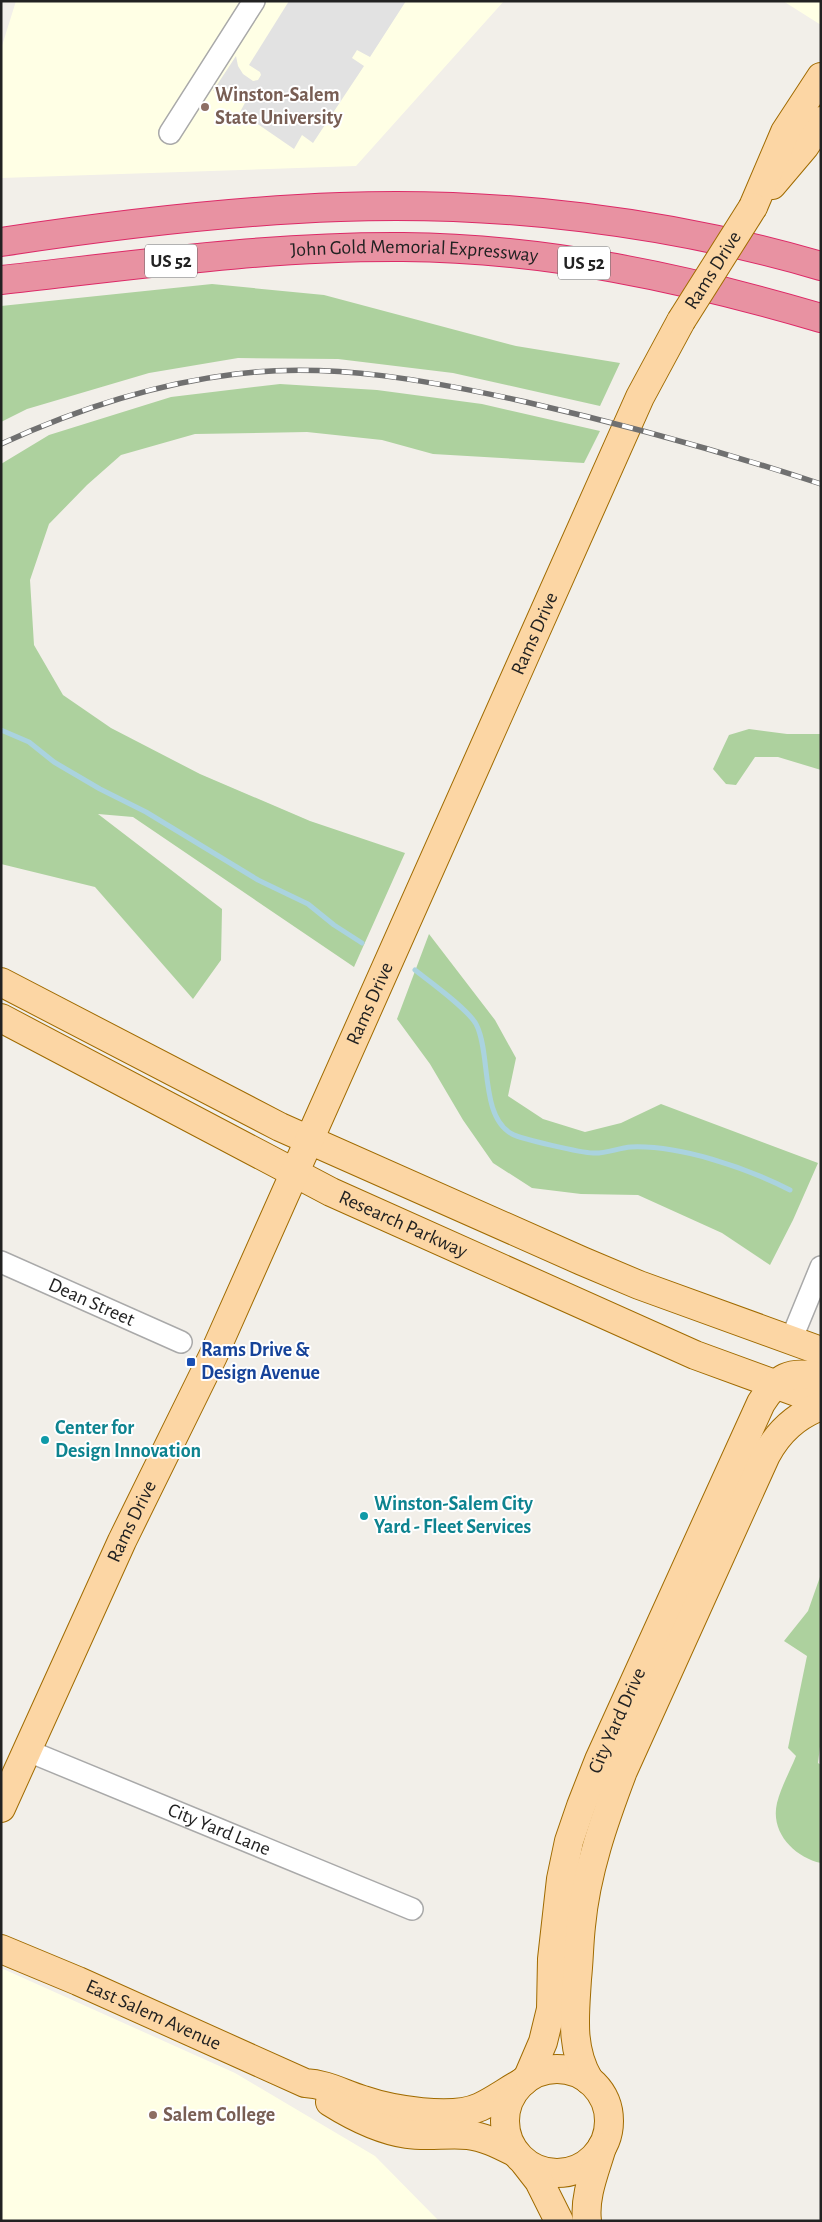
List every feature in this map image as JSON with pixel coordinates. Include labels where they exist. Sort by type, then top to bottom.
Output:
[{"type":"highway","name":"US 52","points":[[1,242],[80,230],[304,209],[405,206],[470,209],[604,220],[667,229],[730,242],[821,266]]},
{"type":"highway","points":[[1,223],[80,230]]},
{"type":"highway","name":"John Gold Memorial Expressway","points":[[1,280],[279,251],[404,247],[468,250],[539,257],[658,275],[821,318]]},
{"type":"main road","name":"Rams Drive","points":[[753,207],[785,132],[821,77]]},
{"type":"main road","name":"Rams Drive","points":[[1,1808],[122,1542],[212,1356],[640,397],[681,322],[753,207],[805,146],[821,120]]},
{"type":"main road","name":"Research Parkway","points":[[1,982],[280,1126],[582,1261],[821,1351]]},
{"type":"main road","name":"Research Parkway","points":[[1,1018],[331,1192],[695,1355],[821,1401]]},
{"type":"main road","points":[[773,1384],[784,1377],[795,1374],[821,1377]]},
{"type":"main road","name":"City Yard Drive","points":[[525,2079],[543,2042],[551,2009],[552,1959],[558,1899],[569,1841],[581,1806],[752,1421],[773,1384]]},
{"type":"main road","name":"City Yard Drive","points":[[589,2080],[581,2066],[574,2031],[581,1924],[590,1876],[608,1810],[766,1455],[776,1437],[791,1422],[821,1406]]},
{"type":"main road","name":"East Salem Avenue","points":[[1,1949],[112,1996],[305,2083],[317,2094],[342,2110],[388,2130],[423,2136],[470,2135],[493,2141],[520,2158],[539,2181],[559,2221]]},
{"type":"main road","points":[[587,2221],[588,2196],[608,2133],[609,2118],[606,2104],[599,2090],[589,2080],[573,2071],[555,2069],[525,2079],[513,2094],[506,2108],[504,2123],[507,2138],[520,2158],[545,2172],[567,2173],[587,2163],[602,2147]]},
{"type":"main road","name":"East Salem Avenue","points":[[305,2083],[322,2084],[364,2100],[393,2108],[420,2112],[441,2112],[479,2107],[525,2079]]},
{"type":"street","points":[[170,133],[254,1]]},
{"type":"street","name":"Dean Street","points":[[1,1262],[181,1342]]},
{"type":"street","points":[[790,1340],[821,1267]]},
{"type":"street","name":"City Yard Lane","points":[[26,1750],[412,1909]]},
{"type":"shaded area","name":"Winston-Salem State University","points":[[16,1],[504,1],[356,166],[1,178],[1,49]]},
{"type":"shaded area","points":[[289,1],[406,1],[370,57],[357,50],[352,58],[364,66],[313,143],[302,135],[294,149],[240,112],[246,101],[244,97],[231,89],[222,88],[213,91],[236,56],[238,66],[243,74],[253,81],[258,80],[261,75],[260,72],[249,65]]},
{"type":"shaded area","points":[[783,1],[821,1],[821,25]]},
{"type":"shaded area","name":"Salem College","points":[[1,1968],[235,2073],[375,2156],[439,2221],[1,2221]]},
{"type":"green space","points":[[212,284],[324,295],[516,346],[620,363],[600,406],[453,373],[338,359],[238,358],[149,373],[27,409],[1,422],[1,306]]},
{"type":"green space","points":[[280,384],[377,390],[482,404],[600,431],[584,463],[433,454],[382,440],[307,432],[195,434],[121,455],[87,485],[49,524],[30,580],[34,645],[63,695],[111,728],[200,774],[310,821],[405,853],[354,967],[133,817],[98,814],[222,909],[221,960],[193,999],[95,887],[1,864],[1,464],[49,435],[171,397]]},
{"type":"green space","points":[[749,729],[787,734],[821,734],[821,770],[778,757],[755,757],[736,785],[726,784],[713,769],[729,735]]},
{"type":"green space","points":[[429,934],[495,1020],[516,1058],[508,1096],[543,1119],[585,1132],[621,1123],[661,1104],[818,1163],[793,1220],[770,1265],[722,1233],[638,1195],[581,1194],[532,1188],[493,1163],[463,1120],[430,1064],[397,1019]]},
{"type":"green space","points":[[821,1574],[821,1738],[818,1763],[821,1765],[821,1863],[802,1855],[786,1842],[777,1824],[776,1814],[781,1791],[796,1756],[788,1748],[807,1656],[784,1641],[808,1611]]},
{"type":"waterway","points":[[1,730],[29,742],[54,762],[100,789],[146,812],[258,880],[308,904],[334,925],[362,943]]},
{"type":"waterway","points":[[415,970],[467,1012],[477,1026],[495,1114],[502,1126],[512,1134],[587,1152],[602,1153],[621,1148],[650,1147],[692,1154],[734,1166],[790,1190]]},
{"type":"railway","points":[[1,444],[87,409],[145,391],[205,378],[236,374],[309,370],[346,372],[419,381],[526,402],[675,440],[821,484]]},
{"type":"place","name":"Winston-Salem State University","points":[[205,107]]},
{"type":"place","name":"Rams Drive & Design Avenue","points":[[191,1362]]},
{"type":"place","name":"Center for Design Innovation","points":[[45,1440]]},
{"type":"place","name":"Winston-Salem City Yard - Fleet Services","points":[[364,1516]]},
{"type":"place","name":"Salem College","points":[[153,2115]]}]
